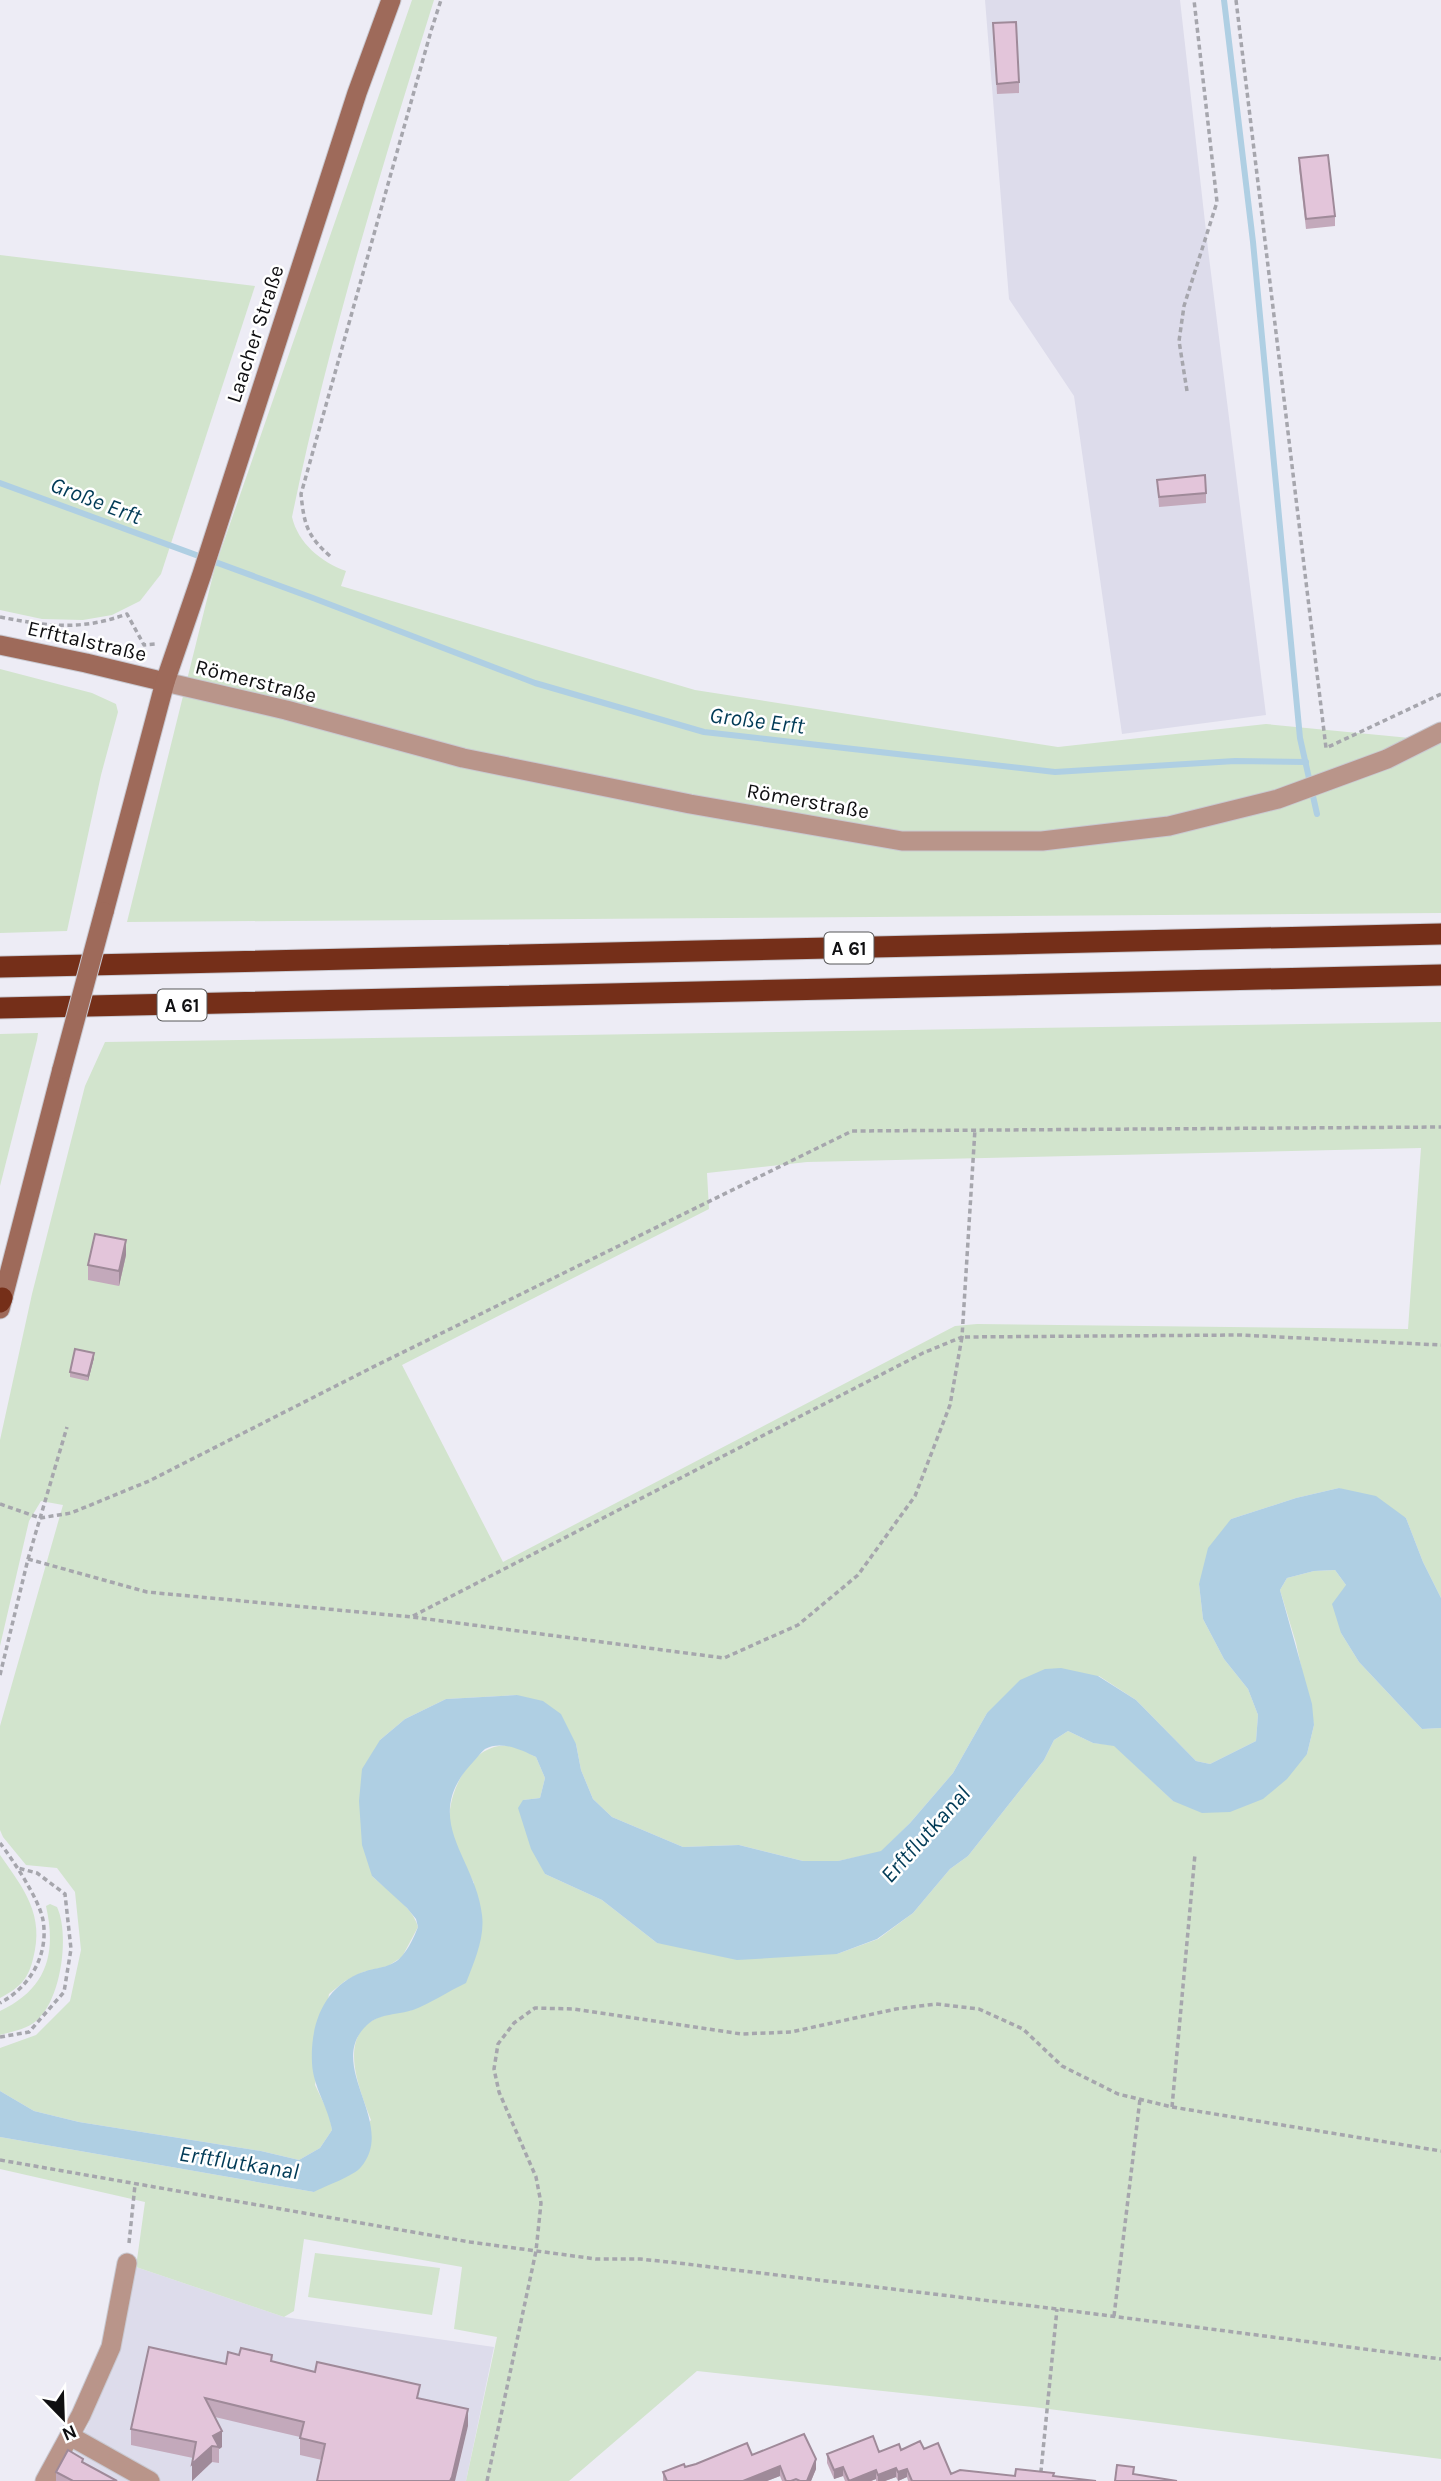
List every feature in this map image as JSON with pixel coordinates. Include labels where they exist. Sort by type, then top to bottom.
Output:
[{"type":"highway","name":"A 61","points":[[0,967],[1441,934]]},
{"type":"highway","name":"A 61","points":[[0,1008],[1441,975]]},
{"type":"main road","name":"Laacher Straße","points":[[1,1303],[165,682],[357,93],[391,0]]},
{"type":"main road","name":"Erfttalstraße","points":[[0,645],[165,682]]},
{"type":"street","name":"Römerstraße","points":[[165,682],[286,710],[463,758],[690,804],[902,841],[1042,841],[1169,826],[1278,799],[1387,759],[1441,732]]},
{"type":"street","points":[[45,2481],[70,2436],[111,2347],[127,2263]]},
{"type":"street","points":[[70,2436],[149,2481]]},
{"type":"path","points":[[330,556],[314,542],[303,521],[301,494],[441,0]]},
{"type":"path","points":[[1186,391],[1180,341],[1184,306],[1217,202],[1194,0]]},
{"type":"path","points":[[1236,0],[1326,748],[1441,694]]},
{"type":"path","points":[[0,617],[43,625],[88,625],[127,614],[144,645],[179,641]]},
{"type":"path","points":[[0,1504],[40,1518],[71,1513],[149,1481],[377,1365],[852,1132],[1441,1127]]},
{"type":"path","points":[[28,1559],[147,1592],[412,1617],[724,1658],[798,1625],[858,1575],[915,1496],[950,1405],[962,1337],[975,1129]]},
{"type":"path","points":[[412,1617],[923,1353],[962,1337],[1240,1335],[1441,1345]]},
{"type":"path","points":[[0,1675],[28,1559],[67,1427]]},
{"type":"path","points":[[0,1843],[18,1868],[43,1919],[43,1945],[37,1966],[27,1983],[0,2003]]},
{"type":"path","points":[[1172,2108],[1195,1854]]},
{"type":"path","points":[[0,2037],[29,2032],[64,1992],[71,1949],[65,1894],[37,1873],[18,1868]]},
{"type":"path","points":[[487,2481],[536,2251],[541,2203],[536,2177],[499,2092],[494,2069],[498,2044],[514,2022],[536,2008],[574,2009],[741,2034],[791,2032],[896,2009],[936,2004],[979,2009],[1023,2029],[1062,2066],[1118,2094],[1172,2108],[1441,2151]]},
{"type":"path","points":[[1114,2316],[1140,2099]]},
{"type":"path","points":[[0,2161],[470,2242],[596,2259],[640,2259],[678,2263],[1441,2359]]},
{"type":"path","points":[[127,2263],[135,2185]]},
{"type":"path","points":[[1040,2481],[1057,2309]]},
{"type":"shaded area","points":[[985,0],[1180,0],[1266,715],[1122,734],[1074,396],[1009,299]]},
{"type":"shaded area","points":[[136,2267],[284,2317],[494,2347],[466,2481],[57,2481],[88,2425],[118,2352]]},
{"type":"green space","points":[[412,0],[434,0],[339,321],[292,517],[299,535],[312,550],[346,571],[341,586],[695,690],[1058,747],[1266,724],[1441,741],[1441,913],[127,922],[215,567]]},
{"type":"green space","points":[[0,255],[255,286],[161,574],[140,601],[112,615],[83,620],[42,619],[0,610]]},
{"type":"green space","points":[[0,669],[92,693],[116,704],[118,712],[101,775],[67,931],[0,933]]},
{"type":"green space","points":[[1441,1022],[1441,1598],[1406,1518],[1339,1488],[1296,1498],[1231,1519],[1199,1584],[1203,1619],[1224,1659],[1248,1689],[1258,1715],[1256,1741],[1210,1764],[1196,1761],[1136,1700],[1099,1676],[987,1713],[953,1773],[881,1852],[838,1861],[803,1861],[739,1845],[683,1847],[612,1817],[593,1799],[581,1770],[576,1744],[517,1695],[446,1699],[405,1719],[380,1740],[372,1876],[405,1906],[418,1927],[402,1957],[388,1966],[363,1972],[345,1981],[329,1994],[315,2085],[329,2114],[332,2130],[320,2148],[299,2160],[261,2151],[79,2122],[34,2111],[0,2091],[0,2048],[36,2035],[70,2001],[81,1950],[75,1892],[57,1868],[26,1865],[0,1830],[0,1726],[63,1505],[41,1501],[29,1521],[0,1646],[0,1440],[32,1294],[85,1086],[105,1042]],"holes":[[[1421,1148],[1408,1329],[977,1324],[955,1326],[503,1562],[402,1365],[709,1209],[707,1173],[807,1162]]]},
{"type":"green space","points":[[38,1033],[37,1040],[0,1186],[0,1034]]},
{"type":"green space","points":[[1335,1570],[1346,1585],[1341,1633],[1359,1662],[1422,1729],[1441,1728],[1441,2459],[1033,2407],[697,2371],[569,2481],[466,2481],[497,2337],[454,2329],[462,2267],[304,2239],[294,2311],[284,2317],[136,2267],[145,2202],[0,2169],[0,2137],[314,2192],[371,2120],[355,2069],[356,2042],[361,2031],[379,2017],[412,2010],[474,1883],[455,1845],[449,1819],[455,1789],[472,1761],[483,1752],[497,1746],[511,1746],[536,1757],[545,1778],[540,1798],[523,1800],[545,1874],[602,1900],[657,1943],[837,1954],[878,1939],[913,1913],[950,1869],[968,1856],[1044,1760],[1054,1740],[1068,1731],[1093,1743],[1114,1745],[1173,1801],[1307,1754],[1314,1725],[1296,1643],[1280,1590],[1287,1578],[1314,1571]]},
{"type":"green space","points":[[0,1855],[30,1903],[36,1943],[25,1978],[0,1998]]},
{"type":"green space","points":[[50,1904],[57,1907],[63,1934],[61,1967],[52,1999],[45,2012],[32,2024],[0,2035],[0,2011],[28,1992],[44,1969],[50,1940],[46,1906]]},
{"type":"green space","points":[[315,2253],[440,2268],[432,2315],[308,2297]]},
{"type":"water","name":"Erftflutkanal","points":[[1339,1488],[1376,1496],[1406,1518],[1441,1598],[1441,1728],[1422,1729],[1359,1662],[1341,1633],[1332,1604],[1346,1585],[1335,1570],[1314,1571],[1287,1578],[1280,1590],[1312,1704],[1314,1725],[1307,1754],[1287,1779],[1263,1799],[1230,1812],[1202,1813],[1173,1801],[1114,1746],[1093,1743],[1068,1731],[1054,1740],[1044,1760],[968,1856],[950,1869],[913,1913],[877,1939],[837,1954],[737,1960],[657,1943],[602,1900],[545,1874],[531,1849],[518,1808],[523,1800],[540,1798],[545,1778],[536,1757],[511,1747],[491,1746],[482,1752],[458,1782],[451,1801],[450,1820],[478,1894],[482,1915],[478,1950],[466,1983],[413,2010],[372,2021],[356,2041],[353,2058],[356,2076],[372,2132],[370,2150],[361,2167],[314,2192],[0,2137],[0,2091],[34,2111],[79,2122],[261,2151],[299,2160],[320,2148],[332,2130],[312,2063],[314,2034],[322,2008],[338,1987],[350,1978],[398,1960],[405,1953],[418,1927],[416,1919],[407,1908],[372,1876],[362,1845],[359,1801],[362,1769],[380,1740],[405,1719],[446,1699],[517,1695],[543,1701],[561,1714],[576,1744],[581,1770],[593,1799],[612,1817],[683,1847],[739,1845],[803,1861],[838,1861],[881,1851],[910,1823],[953,1773],[987,1713],[1020,1680],[1045,1669],[1061,1668],[1098,1676],[1136,1700],[1196,1761],[1210,1764],[1256,1741],[1258,1715],[1248,1689],[1224,1659],[1203,1619],[1199,1584],[1208,1548],[1231,1519],[1296,1498]]},
{"type":"building","points":[[1016,22],[1019,82],[997,84],[993,23]]},
{"type":"building","points":[[1328,155],[1335,216],[1306,219],[1299,158]]},
{"type":"building","points":[[1205,475],[1206,493],[1159,497],[1157,480]]},
{"type":"building","points":[[95,1234],[126,1240],[119,1271],[88,1265]]},
{"type":"building","points":[[75,1349],[94,1353],[88,1376],[70,1372]]},
{"type":"building","points":[[149,2347],[226,2364],[228,2352],[239,2355],[241,2348],[272,2355],[271,2361],[315,2372],[317,2362],[420,2385],[417,2398],[468,2409],[452,2477],[450,2481],[317,2481],[325,2444],[300,2438],[304,2422],[205,2398],[222,2431],[213,2436],[219,2447],[212,2446],[192,2464],[196,2442],[131,2429]]},
{"type":"building","points":[[804,2434],[816,2459],[807,2481],[786,2481],[780,2466],[743,2481],[667,2481],[663,2472],[684,2464],[685,2467],[696,2464],[747,2443],[752,2455]]},
{"type":"building","points":[[873,2436],[879,2452],[899,2444],[901,2450],[920,2441],[924,2449],[938,2443],[951,2474],[960,2470],[1015,2476],[1016,2469],[1096,2481],[912,2481],[907,2469],[898,2472],[896,2468],[878,2475],[876,2470],[849,2481],[843,2467],[834,2470],[827,2454]]},
{"type":"building","points":[[68,2450],[83,2459],[82,2462],[117,2481],[73,2481],[56,2472]]},
{"type":"building","points":[[1117,2465],[1134,2467],[1133,2474],[1177,2481],[1115,2481]]},
{"type":"waterway","points":[[1224,0],[1253,242],[1300,738],[1317,814]]},
{"type":"waterway","name":"Große Erft","points":[[0,483],[535,683],[704,732],[1055,772],[1235,761],[1306,762]]}]
